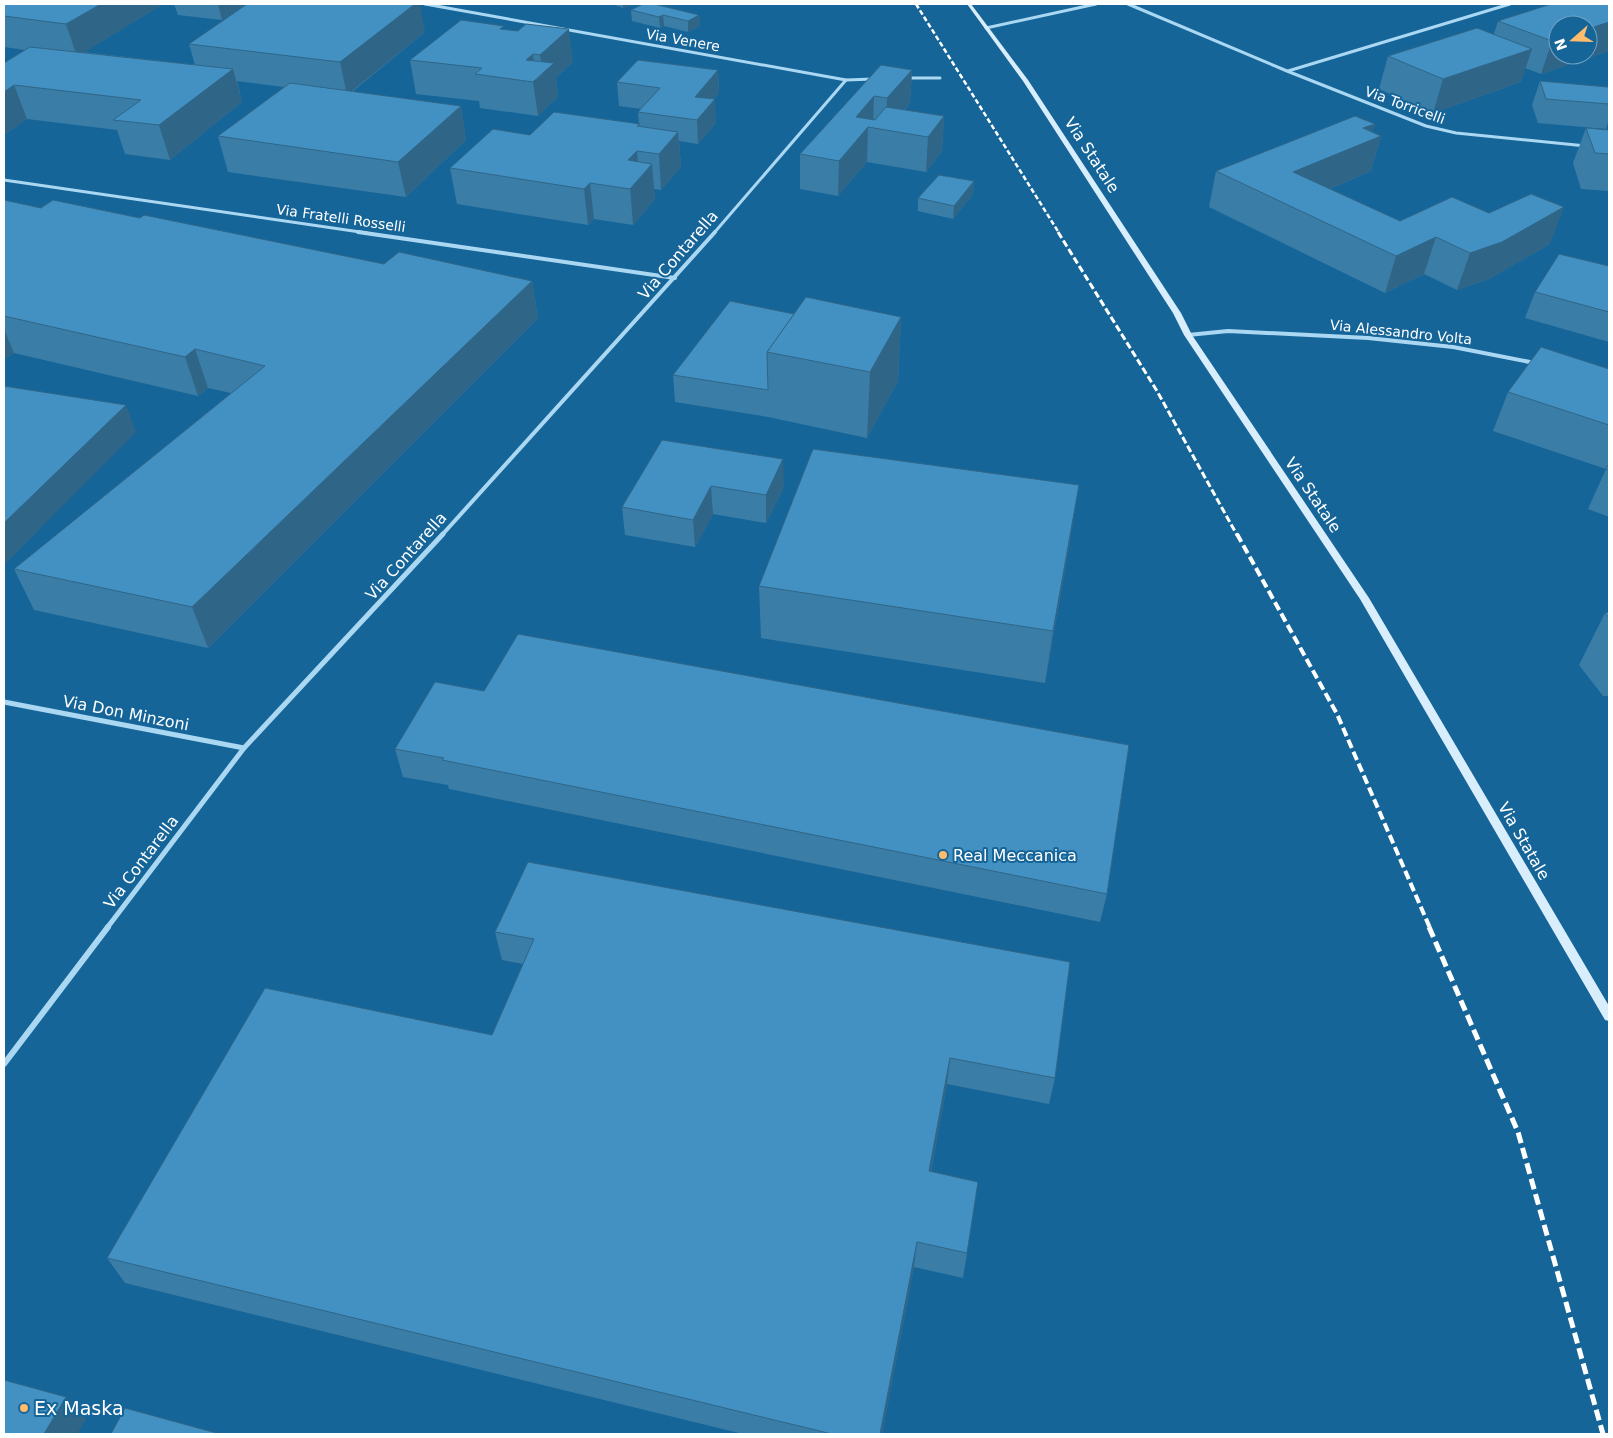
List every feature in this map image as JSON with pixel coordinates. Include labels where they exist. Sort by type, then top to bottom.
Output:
[{"type":"main road","name":"Via Statale","points":[[969,4],[1025,80],[1178,313],[1188,335],[1364,598],[1609,1016]]},
{"type":"street","name":"Via Venere","points":[[425,4],[846,80],[874,79]]},
{"type":"street","points":[[986,28],[1096,4]]},
{"type":"street","name":"Via Torricelli","points":[[1128,4],[1287,71],[1426,126],[1456,134],[1590,146]]},
{"type":"street","points":[[1287,71],[1510,4]]},
{"type":"street","points":[[902,78],[940,78]]},
{"type":"street","name":"Via Contarella","points":[[4,1064],[244,748],[396,586],[675,278],[846,80]]},
{"type":"street","name":"Via Fratelli Rosselli","points":[[4,180],[675,278]]},
{"type":"street","name":"Via Alessandro Volta","points":[[1188,335],[1228,331],[1368,338],[1454,347],[1537,364]]},
{"type":"street","name":"Via Don Minzoni","points":[[4,702],[244,748]]},
{"type":"building","points":[[4,4],[101,4],[66,24],[4,16]]},
{"type":"building","points":[[247,4],[415,4],[340,62],[189,44]]},
{"type":"building","points":[[643,4],[654,4],[699,15],[688,21],[663,15],[659,17],[631,10]]},
{"type":"building","points":[[1551,4],[1609,4],[1609,22],[1598,26],[1598,15],[1548,15],[1548,40],[1498,21]]},
{"type":"building","points":[[461,20],[504,26],[500,29],[518,31],[526,24],[569,29],[540,55],[533,54],[526,60],[554,63],[533,82],[475,74],[482,68],[410,60]]},
{"type":"building","points":[[1477,28],[1532,49],[1443,79],[1388,56]]},
{"type":"building","points":[[30,47],[233,69],[159,125],[113,120],[141,100],[14,85],[4,92],[4,63]]},
{"type":"building","points":[[638,60],[718,70],[695,97],[715,99],[697,120],[638,112],[660,88],[617,82]]},
{"type":"building","points":[[881,65],[912,70],[887,98],[874,96],[856,117],[875,120],[886,107],[944,116],[928,137],[868,127],[839,161],[800,154]]},
{"type":"building","points":[[1540,81],[1608,87],[1609,104],[1546,99]]},
{"type":"building","points":[[290,83],[461,106],[398,162],[218,136]]},
{"type":"building","points":[[554,112],[640,124],[637,126],[678,132],[659,154],[637,151],[628,160],[652,164],[630,189],[590,183],[584,189],[450,168],[493,129],[530,135]]},
{"type":"building","points":[[1355,116],[1375,124],[1363,128],[1381,136],[1293,172],[1400,221],[1452,197],[1489,213],[1531,194],[1564,207],[1502,242],[1470,253],[1436,237],[1396,256],[1216,171]]},
{"type":"building","points":[[1586,128],[1609,130],[1609,154],[1595,153]]},
{"type":"building","points":[[939,175],[974,181],[954,206],[918,198]]},
{"type":"building","points":[[4,200],[41,208],[53,200],[140,218],[144,215],[384,264],[399,252],[532,281],[192,607],[14,569],[265,366],[195,349],[185,357],[4,316]]},
{"type":"building","points":[[1559,254],[1609,266],[1609,312],[1535,292]]},
{"type":"building","points":[[806,297],[901,317],[870,372],[767,352]]},
{"type":"building","points":[[730,301],[794,314],[767,352],[768,390],[673,375]]},
{"type":"building","points":[[1541,347],[1609,369],[1609,425],[1508,392]]},
{"type":"building","points":[[4,386],[126,405],[4,523]]},
{"type":"building","points":[[662,440],[783,459],[766,495],[711,486],[693,520],[622,507]]},
{"type":"building","points":[[813,449],[1079,485],[1053,631],[759,586]]},
{"type":"building","name":"Real Meccanica","points":[[518,634],[1129,745],[1107,894],[395,749],[435,682],[484,691]]},
{"type":"building","points":[[528,862],[1070,962],[1055,1078],[950,1058],[929,1171],[978,1182],[967,1253],[917,1242],[880,1434],[832,1434],[107,1258],[265,988],[492,1035],[534,939],[495,932]]},
{"type":"building","name":"Ex Maska","points":[[4,1380],[66,1397],[44,1434],[4,1434]]},
{"type":"building","points":[[125,1408],[220,1434],[111,1434]]},
{"type":"railway","points":[[916,4],[1059,233]]},
{"type":"railway","points":[[1058,232],[1157,391],[1237,535]]},
{"type":"railway","points":[[1237,534],[1337,714],[1430,928]]},
{"type":"railway","points":[[1429,927],[1518,1132],[1603,1434]]},
{"type":"place","name":"Real Meccanica","points":[[943,855]]},
{"type":"place","name":"Ex Maska","points":[[24,1408]]}]
